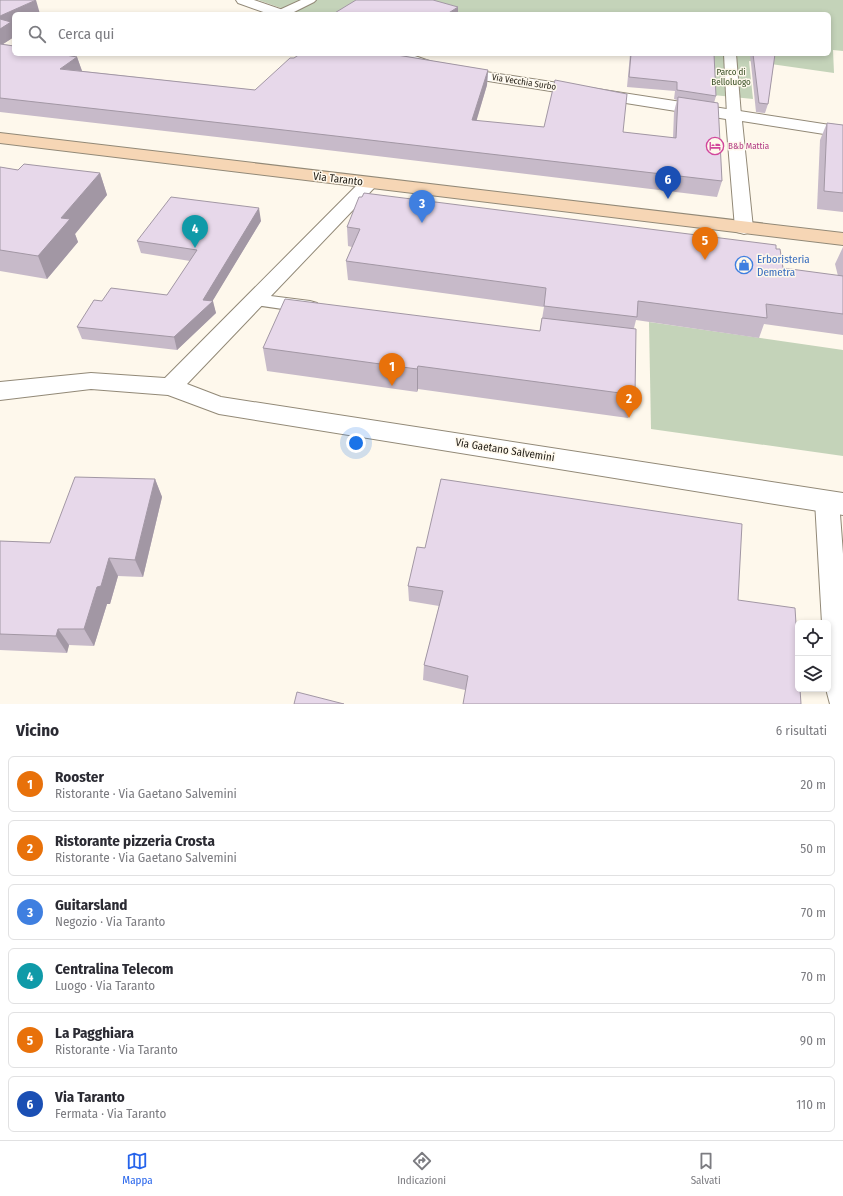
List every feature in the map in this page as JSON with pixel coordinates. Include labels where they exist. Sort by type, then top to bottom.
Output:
[{"type":"main road","name":"Via Taranto","points":[[0,138],[843,239]]},
{"type":"street","points":[[242,0],[275,12]]},
{"type":"street","name":"Via Vecchia Surbo","points":[[402,56],[438,69],[843,132]]},
{"type":"street","points":[[734,115],[744,228]]},
{"type":"street","points":[[170,387],[369,183]]},
{"type":"street","name":"Via Gaetano Salvemini","points":[[0,391],[90,381],[170,387],[219,405],[835,502]]},
{"type":"lane","points":[[285,12],[310,0]]},
{"type":"lane","points":[[730,56],[734,115]]},
{"type":"lane","points":[[255,300],[328,309]]},
{"type":"lane","points":[[835,502],[840,694],[843,699]]},
{"type":"green space","points":[[258,0],[364,0],[343,12],[292,12]]},
{"type":"green space","name":"Parco di Belloluogo","points":[[386,0],[843,0],[843,51],[833,50],[834,73],[749,61],[753,99],[713,95],[697,56],[831,56],[831,12],[430,12]]},
{"type":"green space","points":[[649,322],[843,350],[843,456],[651,429]]},
{"type":"building","points":[[0,0],[36,0],[0,16]]},
{"type":"building","points":[[356,0],[433,0],[458,7],[450,12],[336,12]]},
{"type":"building","points":[[0,19],[11,22],[0,29]]},
{"type":"building","points":[[0,44],[12,46],[12,56],[77,57],[60,69],[255,90],[290,58],[297,56],[403,56],[488,70],[472,120],[544,127],[555,80],[627,94],[623,132],[676,138],[678,97],[718,103],[722,181],[275,129],[0,98]]},
{"type":"building","points":[[631,56],[714,56],[716,96],[677,90],[677,82],[629,77]]},
{"type":"building","points":[[753,56],[775,56],[768,104],[759,103]]},
{"type":"building","points":[[827,123],[843,125],[843,193],[824,191]]},
{"type":"building","points":[[24,164],[100,173],[61,218],[70,219],[38,256],[0,250],[0,167],[18,170]]},
{"type":"building","points":[[364,193],[776,245],[776,249],[780,249],[783,268],[843,276],[843,314],[766,304],[767,318],[638,301],[637,317],[544,306],[546,288],[346,261],[360,229],[347,227],[359,197],[362,197]]},
{"type":"building","points":[[171,197],[259,208],[203,300],[213,301],[174,337],[77,327],[94,300],[102,301],[111,288],[167,295],[197,250],[137,241]]},
{"type":"building","points":[[285,299],[540,331],[542,318],[636,329],[635,395],[418,366],[417,369],[263,348]]},
{"type":"building","points":[[75,477],[155,479],[135,560],[109,558],[101,586],[97,587],[84,629],[58,629],[56,636],[0,634],[0,541],[50,543]]},
{"type":"building","points":[[441,479],[742,524],[738,600],[795,608],[795,692],[800,692],[801,704],[463,704],[468,676],[424,665],[443,591],[408,586],[417,547],[425,548]]},
{"type":"building","points":[[297,692],[344,704],[294,704]]},
{"type":"place","name":"B&b Mattia","points":[[715,146]]},
{"type":"place","name":"Via Taranto","points":[[668,199]]},
{"type":"place","name":"Guitarsland","points":[[422,223]]},
{"type":"place","name":"Centralina Telecom","points":[[195,248]]},
{"type":"place","name":"La Pagghiara","points":[[705,260]]},
{"type":"place","name":"Erboristeria Demetra","points":[[744,265]]},
{"type":"place","name":"Rooster","points":[[392,386]]},
{"type":"place","name":"Ristorante pizzeria Crosta","points":[[629,418]]}]
